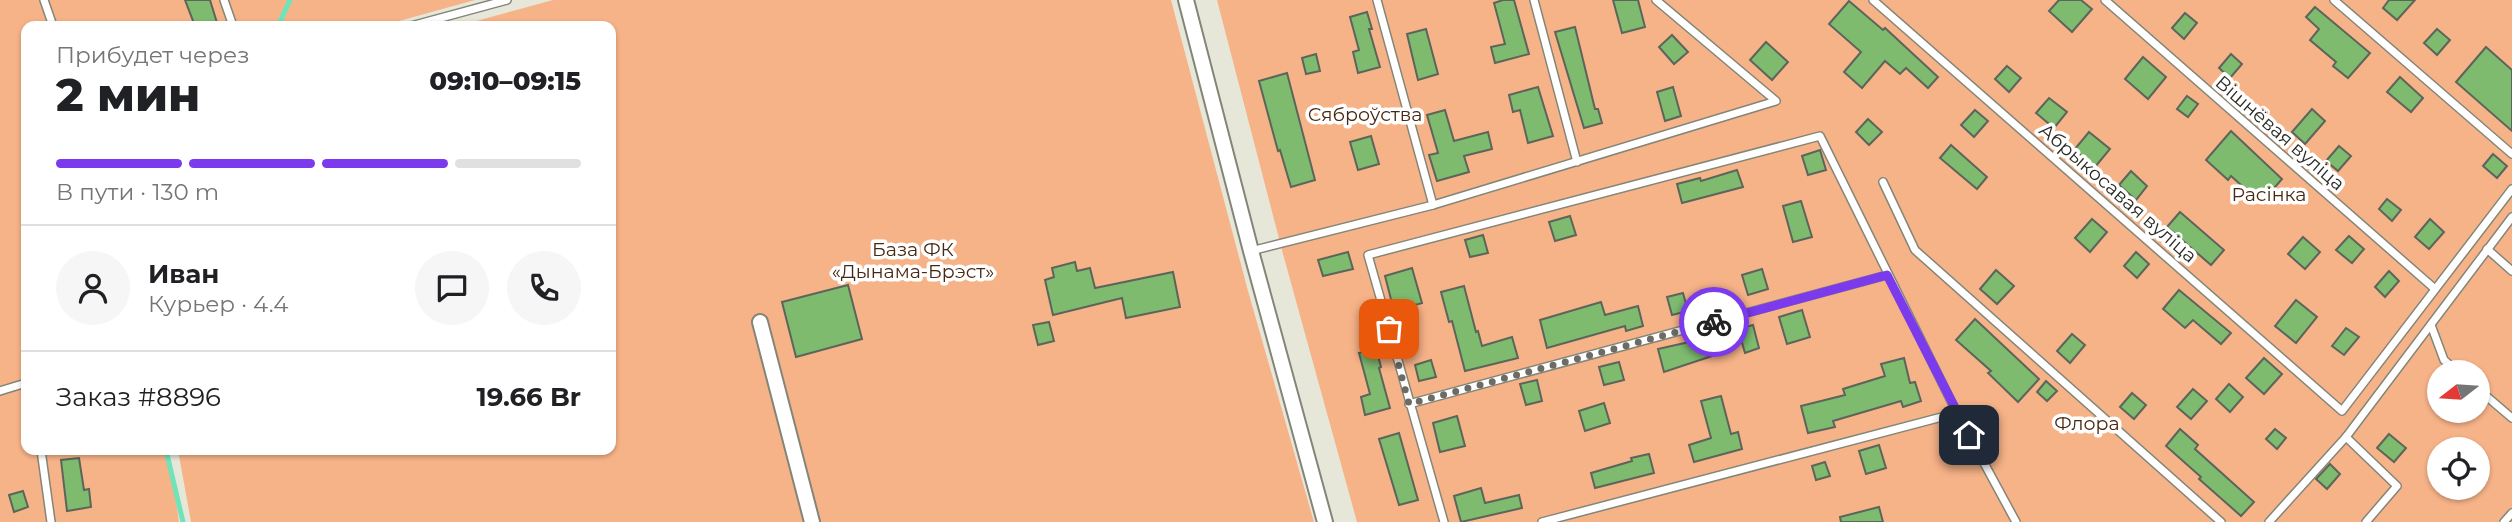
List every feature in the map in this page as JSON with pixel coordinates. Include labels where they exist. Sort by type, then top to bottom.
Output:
[{"type":"street","points":[[1186,0],[1325,522]]},
{"type":"street","points":[[760,323],[812,522]]},
{"type":"lane","points":[[44,0],[51,21]]},
{"type":"lane","points":[[224,0],[231,21]]},
{"type":"lane","points":[[429,21],[507,0]]},
{"type":"lane","points":[[1377,0],[1433,205]]},
{"type":"lane","points":[[1534,0],[1577,162]]},
{"type":"lane","points":[[1251,251],[1433,205],[1776,101],[1656,0]]},
{"type":"lane","name":"Абрыкосавая вуліца","points":[[1873,0],[2342,411],[2435,289]]},
{"type":"lane","name":"Вішнёвая вуліца","points":[[2105,0],[2435,289]]},
{"type":"lane","points":[[2334,0],[2512,154]]},
{"type":"lane","points":[[1444,522],[1368,255],[1820,136],[1957,413],[2017,522]]},
{"type":"lane","points":[[1883,182],[1915,250],[2221,522]]},
{"type":"lane","points":[[2435,289],[2512,189]]},
{"type":"lane","points":[[2269,522],[2346,437],[2512,217]]},
{"type":"lane","points":[[2487,249],[2512,271]]},
{"type":"lane","points":[[1409,404],[1887,275]]},
{"type":"lane","points":[[2431,325],[2444,360]]},
{"type":"lane","points":[[0,391],[21,385]]},
{"type":"lane","points":[[2490,399],[2512,418]]},
{"type":"lane","points":[[1542,522],[1957,413]]},
{"type":"lane","points":[[2346,437],[2398,486],[2366,522]]},
{"type":"lane","points":[[41,455],[48,521]]},
{"type":"lane","points":[[2504,522],[2512,513]]},
{"type":"green space","points":[[0,0],[475,0],[399,21],[21,21],[21,455],[170,455],[179,522],[0,522]]},
{"type":"green space","name":"База ФК «Дынама-Брэст»","points":[[553,0],[1171,0],[1248,291],[1314,522],[191,522],[179,455],[616,455],[616,21],[476,21]]},
{"type":"green space","points":[[1217,0],[2512,0],[2512,522],[1357,522]]},
{"type":"building","points":[[185,0],[210,0],[216,21],[193,21]]},
{"type":"building","points":[[1514,0],[1529,54],[1495,63],[1491,47],[1505,44],[1494,3]]},
{"type":"building","points":[[1613,0],[1638,0],[1645,27],[1622,33]]},
{"type":"building","points":[[2059,0],[2081,0],[2092,9],[2072,32],[2049,11]]},
{"type":"building","points":[[2389,0],[2415,0],[2397,20],[2383,8]]},
{"type":"building","points":[[1849,1],[1883,30],[1885,28],[1938,77],[1928,88],[1906,68],[1900,74],[1885,61],[1862,88],[1844,72],[1861,52],[1829,24]]},
{"type":"building","points":[[2315,7],[2370,53],[2348,78],[2333,66],[2336,62],[2310,40],[2319,29],[2306,17]]},
{"type":"building","points":[[1367,12],[1380,67],[1358,73],[1353,52],[1359,50],[1350,17]]},
{"type":"building","points":[[2185,13],[2197,23],[2184,39],[2172,28]]},
{"type":"building","points":[[1575,27],[1595,109],[1598,109],[1602,123],[1584,128],[1555,32]]},
{"type":"building","points":[[1426,29],[1438,74],[1418,80],[1407,34]]},
{"type":"building","points":[[2437,29],[2450,40],[2437,55],[2424,43]]},
{"type":"building","points":[[1672,35],[1688,52],[1674,64],[1659,47]]},
{"type":"building","points":[[1766,42],[1788,62],[1772,80],[1750,60]]},
{"type":"building","points":[[2486,47],[2512,70],[2512,131],[2456,82]]},
{"type":"building","points":[[1316,54],[1320,71],[1306,74],[1302,58]]},
{"type":"building","points":[[2231,54],[2242,64],[2230,78],[2219,68]]},
{"type":"building","points":[[2143,57],[2166,77],[2148,99],[2125,79]]},
{"type":"building","points":[[2007,66],[2021,78],[2009,92],[1995,79]]},
{"type":"building","points":[[1287,73],[1315,180],[1291,187],[1259,81]]},
{"type":"building","points":[[2400,77],[2423,98],[2411,112],[2387,92]]},
{"type":"building","points":[[1538,87],[1553,136],[1528,143],[1520,110],[1513,112],[1509,95]]},
{"type":"building","points":[[1673,87],[1681,116],[1665,121],[1657,92]]},
{"type":"building","points":[[2187,96],[2198,104],[2188,117],[2177,109]]},
{"type":"building","points":[[2049,98],[2067,112],[2054,128],[2036,113]]},
{"type":"building","points":[[2312,109],[2325,121],[2305,144],[2292,132]]},
{"type":"building","points":[[1445,110],[1454,141],[1488,132],[1492,149],[1464,156],[1469,172],[1437,181],[1429,155],[1438,153],[1427,115]]},
{"type":"building","points":[[1975,110],[1988,121],[1974,137],[1961,125]]},
{"type":"building","points":[[1868,119],[1882,132],[1869,145],[1856,132]]},
{"type":"building","points":[[2231,131],[2282,179],[2261,203],[2231,176],[2228,180],[2206,160]]},
{"type":"building","points":[[2089,132],[2110,149],[2095,167],[2074,150]]},
{"type":"building","points":[[1371,136],[1379,164],[1358,170],[1350,142]]},
{"type":"building","points":[[1951,145],[1987,177],[1977,189],[1940,158]]},
{"type":"building","points":[[2339,146],[2351,156],[2338,171],[2326,161]]},
{"type":"building","points":[[1820,150],[1826,170],[1808,175],[1802,156]]},
{"type":"building","points":[[2493,154],[2507,166],[2497,178],[2483,166]]},
{"type":"building","points":[[1737,170],[1743,187],[1682,203],[1677,184],[1700,178],[1701,181]]},
{"type":"building","points":[[2131,171],[2147,186],[2136,200],[2119,185]]},
{"type":"building","points":[[2387,199],[2401,210],[2392,221],[2379,209]]},
{"type":"building","points":[[1801,201],[1812,237],[1793,242],[1783,206]]},
{"type":"building","points":[[2180,212],[2224,250],[2211,265],[2167,227]]},
{"type":"building","points":[[1570,216],[1576,235],[1555,241],[1549,222]]},
{"type":"building","points":[[2092,219],[2107,232],[2090,252],[2075,238]]},
{"type":"building","points":[[2430,219],[2444,232],[2429,249],[2415,237]]},
{"type":"building","points":[[1483,235],[1488,253],[1470,257],[1465,240]]},
{"type":"building","points":[[2349,236],[2364,249],[2352,263],[2336,250]]},
{"type":"building","points":[[2303,237],[2320,252],[2305,269],[2288,254]]},
{"type":"building","points":[[1348,252],[1353,269],[1323,276],[1318,260]]},
{"type":"building","points":[[2136,252],[2149,264],[2137,278],[2124,266]]},
{"type":"building","points":[[1075,262],[1077,271],[1090,268],[1095,288],[1173,272],[1180,307],[1126,318],[1122,298],[1053,315],[1045,280],[1054,277],[1052,268]]},
{"type":"building","points":[[1412,268],[1422,303],[1394,311],[1385,276]]},
{"type":"building","points":[[1762,269],[1768,289],[1748,295],[1742,275]]},
{"type":"building","points":[[1996,270],[2014,286],[1997,304],[1980,289]]},
{"type":"building","points":[[2389,271],[2399,281],[2385,297],[2375,287]]},
{"type":"building","points":[[848,285],[862,339],[796,357],[782,302]]},
{"type":"building","points":[[1464,286],[1482,346],[1512,337],[1518,358],[1465,371],[1441,292]]},
{"type":"building","points":[[2179,290],[2231,333],[2221,344],[2193,320],[2185,328],[2163,309]]},
{"type":"building","points":[[1683,293],[1688,311],[1672,315],[1667,297]]},
{"type":"building","points":[[2296,300],[2317,317],[2296,343],[2275,326]]},
{"type":"building","points":[[1601,302],[1605,315],[1638,306],[1643,326],[1626,331],[1625,326],[1547,348],[1540,320]]},
{"type":"building","points":[[1802,310],[1810,337],[1787,344],[1779,317]]},
{"type":"building","points":[[1975,319],[2039,379],[2018,402],[1988,373],[1991,371],[1956,340]]},
{"type":"building","points":[[1049,322],[1054,341],[1038,345],[1033,325]]},
{"type":"building","points":[[1753,325],[1759,348],[1745,353],[1738,329]]},
{"type":"building","points":[[2346,328],[2359,337],[2344,355],[2332,346]]},
{"type":"building","points":[[2072,334],[2085,345],[2070,363],[2057,351]]},
{"type":"building","points":[[1707,338],[1712,356],[1664,372],[1658,349]]},
{"type":"building","points":[[1376,348],[1390,408],[1365,415],[1361,397],[1370,394],[1359,353]]},
{"type":"building","points":[[1904,358],[1910,383],[1915,382],[1921,401],[1903,407],[1901,401],[1833,421],[1835,427],[1808,433],[1801,406],[1845,395],[1843,389],[1885,376],[1881,364]]},
{"type":"building","points":[[2264,358],[2282,374],[2264,394],[2246,378]]},
{"type":"building","points":[[1431,360],[1436,377],[1419,381],[1415,365]]},
{"type":"building","points":[[1619,362],[1624,380],[1604,385],[1599,367]]},
{"type":"building","points":[[1537,380],[1542,401],[1526,405],[1520,384]]},
{"type":"building","points":[[2046,381],[2057,391],[2047,401],[2037,392]]},
{"type":"building","points":[[2229,384],[2243,397],[2230,412],[2216,399]]},
{"type":"building","points":[[2193,389],[2207,401],[2191,419],[2177,407]]},
{"type":"building","points":[[2132,393],[2146,405],[2134,419],[2120,407]]},
{"type":"building","points":[[1721,396],[1731,434],[1738,432],[1742,449],[1694,462],[1689,445],[1711,438],[1701,401]]},
{"type":"building","points":[[1604,403],[1610,423],[1585,431],[1579,411]]},
{"type":"building","points":[[1457,416],[1465,446],[1440,452],[1433,423]]},
{"type":"building","points":[[2180,429],[2198,445],[2195,449],[2254,502],[2241,516],[2166,446]]},
{"type":"building","points":[[2275,429],[2286,438],[2277,449],[2266,439]]},
{"type":"building","points":[[1399,433],[1418,500],[1399,505],[1379,439]]},
{"type":"building","points":[[2389,434],[2406,448],[2394,462],[2377,448]]},
{"type":"building","points":[[1879,445],[1886,468],[1866,474],[1859,451]]},
{"type":"building","points":[[1649,454],[1654,473],[1595,488],[1591,473]]},
{"type":"building","points":[[79,458],[84,490],[89,489],[91,507],[67,511],[61,460]]},
{"type":"building","points":[[1825,462],[1830,476],[1816,480],[1812,466]]},
{"type":"building","points":[[2330,464],[2340,474],[2327,489],[2316,479]]},
{"type":"building","points":[[1481,488],[1485,503],[1519,495],[1522,508],[1461,522],[1454,496]]},
{"type":"building","points":[[23,491],[28,507],[14,512],[9,495]]},
{"type":"building","points":[[1879,507],[1883,522],[1841,522],[1840,517]]},
{"type":"waterway","points":[[280,21],[290,0]]},
{"type":"waterway","points":[[167,455],[183,522]]},
{"type":"way so far","points":[[1389,329],[1409,404],[1714,322]]},
{"type":"route","points":[[1714,322],[1887,275],[1969,435]]},
{"type":"park label","name":"Сяброўства","points":[[1365,114]]},
{"type":"park label","name":"Расінка","points":[[2269,194]]},
{"type":"park label","name":"Флора","points":[[2087,423]]}]
